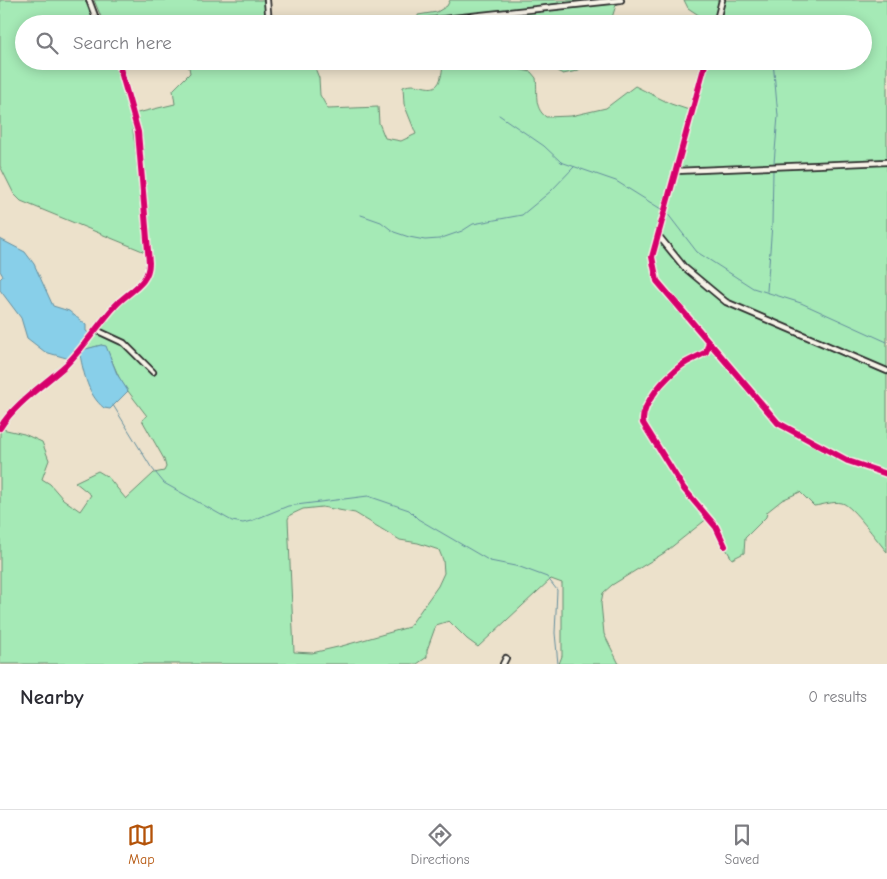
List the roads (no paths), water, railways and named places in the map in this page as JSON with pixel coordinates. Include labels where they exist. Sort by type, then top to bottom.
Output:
[{"type":"street","points":[[89,0],[95,15]]},
{"type":"street","points":[[267,0],[268,15]]},
{"type":"street","points":[[481,15],[621,0]]},
{"type":"street","points":[[718,15],[722,0]]},
{"type":"street","points":[[0,428],[12,412],[79,352],[116,305],[143,282],[149,269],[138,132],[121,70]]},
{"type":"street","points":[[704,70],[652,258],[657,281],[778,423],[853,464],[887,474]]},
{"type":"street","points":[[676,171],[887,162]]},
{"type":"street","points":[[658,236],[684,267],[726,302],[887,370]]},
{"type":"street","points":[[96,330],[124,343],[153,372]]},
{"type":"street","points":[[709,342],[706,352],[674,371],[649,401],[643,423],[684,489],[716,528],[726,546]]},
{"type":"street","points":[[503,664],[506,658]]},
{"type":"water","points":[[0,239],[25,252],[34,264],[53,306],[69,311],[86,325],[86,331],[91,335],[70,359],[45,352],[27,338],[21,318],[0,290],[0,279],[3,276],[0,271]]},
{"type":"water","points":[[101,345],[106,346],[117,374],[128,391],[110,409],[104,408],[90,391],[80,355],[86,349]]},
{"type":"waterway","points":[[774,70],[778,116],[774,163]]},
{"type":"waterway","points":[[499,115],[544,146],[561,162],[616,181],[661,209]]},
{"type":"waterway","points":[[361,215],[381,222],[394,232],[409,237],[425,240],[439,239],[462,231],[473,224],[522,215],[551,191],[574,167]]},
{"type":"waterway","points":[[767,291],[772,224],[773,171]]},
{"type":"waterway","points":[[667,213],[697,252],[753,288],[801,303],[887,342]]},
{"type":"waterway","points":[[113,405],[151,467],[164,483],[232,521],[243,523],[251,521],[288,506],[368,496],[409,510],[418,519],[490,561],[520,567],[547,577],[557,590],[555,633],[558,664]]}]
